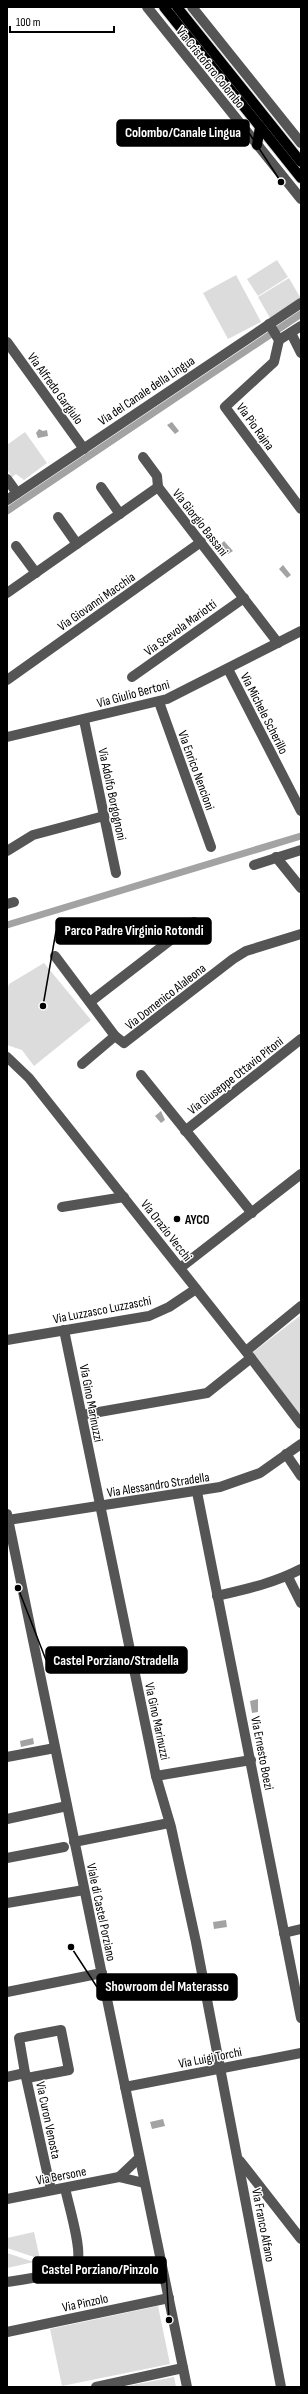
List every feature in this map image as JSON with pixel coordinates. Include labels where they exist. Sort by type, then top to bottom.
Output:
[{"type":"main road","name":"Via Cristoforo Colombo","points":[[164,7],[301,178]]},
{"type":"main road","name":"Via Cristoforo Colombo","points":[[177,7],[301,162]]},
{"type":"main road","points":[[257,145],[260,127]]},
{"type":"street","name":"Via Cristoforo Colombo","points":[[147,7],[301,199]]},
{"type":"street","name":"Via Cristoforo Colombo","points":[[192,7],[301,144]]},
{"type":"street","name":"Via del Canale della Lingua","points":[[7,500],[269,326],[301,303]]},
{"type":"street","points":[[269,326],[279,339],[301,326]]},
{"type":"street","points":[[291,333],[301,353]]},
{"type":"street","name":"Via Pio Rajna","points":[[279,339],[274,362],[225,407],[301,509]]},
{"type":"street","name":"Via Alfredo Gargiulo","points":[[7,342],[84,448]]},
{"type":"street","points":[[143,458],[157,476],[158,487]]},
{"type":"street","points":[[7,479],[17,493]]},
{"type":"street","points":[[101,487],[120,514]]},
{"type":"street","name":"Via Giorgio Bassani","points":[[7,594],[158,487],[278,643]]},
{"type":"street","points":[[58,517],[77,544]]},
{"type":"street","name":"Via Giovanni Macchia","points":[[7,680],[201,542]]},
{"type":"street","points":[[16,546],[36,573]]},
{"type":"street","name":"Via Scevola Mariotti","points":[[132,677],[244,598]]},
{"type":"street","name":"Via Giulio Bertoni","points":[[7,737],[159,702],[188,690],[300,632]]},
{"type":"street","name":"Via Michele Scherillo","points":[[228,669],[301,811]]},
{"type":"street","name":"Via Enrico Nencioni","points":[[159,702],[211,847]]},
{"type":"street","name":"Via Adolfo Borgognoni","points":[[84,720],[116,873]]},
{"type":"street","points":[[7,851],[33,835],[104,816]]},
{"type":"street","points":[[254,865],[301,850]]},
{"type":"street","points":[[276,857],[301,888]]},
{"type":"street","points":[[90,1002],[194,922]]},
{"type":"street","name":"Via Domenico Alaleona","points":[[55,956],[120,1042],[127,1042],[233,958],[246,951],[301,934]]},
{"type":"street","points":[[82,1064],[115,1036]]},
{"type":"street","name":"Via Giuseppe Ottavio Pitoni","points":[[185,1131],[301,1039]]},
{"type":"street","name":"Via Orazio Vecchi","points":[[7,1056],[29,1078],[249,1354],[301,1424]]},
{"type":"street","points":[[141,1075],[252,1212]]},
{"type":"street","points":[[180,1268],[301,1174]]},
{"type":"street","points":[[62,1207],[124,1197]]},
{"type":"street","name":"Via Luzzasco Luzzaschi","points":[[7,1340],[149,1316],[169,1307],[196,1289]]},
{"type":"street","points":[[82,1415],[206,1394],[301,1306]]},
{"type":"street","name":"Via Gino Marinuzzi","points":[[64,1330],[99,1506],[156,1776],[169,1823],[222,2068]]},
{"type":"street","name":"Via Alessandro Stradella","points":[[8,1517],[99,1506],[197,1492],[220,1487],[260,1473],[301,1444]]},
{"type":"street","points":[[286,1454],[301,1476]]},
{"type":"street","name":"Via Ernesto Boezi","points":[[197,1492],[301,2018]]},
{"type":"street","name":"Viale di Castel Porziano","points":[[8,1517],[10,1549],[55,1748],[187,2387]]},
{"type":"street","points":[[217,1596],[258,1587],[288,1577],[301,1569]]},
{"type":"street","points":[[288,1577],[301,1603]]},
{"type":"street","points":[[7,1757],[55,1748]]},
{"type":"street","points":[[156,1776],[251,1760]]},
{"type":"street","points":[[7,1819],[67,1806]]},
{"type":"street","points":[[74,1842],[169,1823]]},
{"type":"street","points":[[7,1858],[64,1847]]},
{"type":"street","points":[[7,1903],[84,1890]]},
{"type":"street","points":[[284,1933],[301,1929]]},
{"type":"street","points":[[7,1992],[102,1973]]},
{"type":"street","points":[[61,2030],[69,2070],[26,2076],[19,2038],[61,2030]]},
{"type":"street","name":"Via Luigi Torchi","points":[[125,2087],[301,2053]]},
{"type":"street","name":"Via Franco Alfano","points":[[222,2068],[281,2387]]},
{"type":"street","name":"Via Curon Venosta","points":[[7,2077],[26,2076],[51,2190]]},
{"type":"street","points":[[120,2177],[139,2158]]},
{"type":"street","points":[[239,2160],[301,2239]]},
{"type":"street","name":"Via Bersone","points":[[7,2199],[120,2177],[144,2182]]},
{"type":"street","points":[[7,2282],[62,2271],[74,2267],[77,2263],[77,2247],[65,2188]]},
{"type":"street","name":"Via Pinzolo","points":[[7,2332],[169,2298]]},
{"type":"street","points":[[96,2387],[183,2368]]},
{"type":"shaded area","points":[[277,260],[288,277],[258,296],[247,279]]},
{"type":"shaded area","points":[[236,275],[261,322],[228,339],[203,293]]},
{"type":"shaded area","points":[[289,278],[301,299],[270,318],[258,297]]},
{"type":"shaded area","points":[[172,422],[179,431],[175,434],[167,425]]},
{"type":"shaded area","points":[[39,429],[43,431],[47,430],[48,436],[38,438],[36,433]]},
{"type":"shaded area","points":[[25,432],[47,463],[24,480],[16,474],[12,477],[7,469],[7,445]]},
{"type":"shaded area","points":[[224,541],[233,551],[228,554],[220,545]]},
{"type":"shaded area","points":[[283,565],[291,575],[287,578],[279,569]]},
{"type":"shaded area","points":[[44,963],[91,1020],[34,1066],[22,1050],[7,1045],[7,991],[9,984]]},
{"type":"shaded area","points":[[161,1111],[165,1120],[161,1123],[155,1116]]},
{"type":"shaded area","points":[[301,1315],[301,1416],[252,1353]]},
{"type":"shaded area","points":[[258,1699],[258,1712],[252,1713],[250,1701]]},
{"type":"shaded area","points":[[33,1738],[34,1744],[21,1747],[20,1741]]},
{"type":"shaded area","points":[[226,1920],[227,1927],[214,1929],[213,1922]]},
{"type":"shaded area","points":[[163,2119],[165,2126],[152,2129],[150,2122]]},
{"type":"shaded area","points":[[34,2232],[40,2259],[7,2248],[7,2238]]},
{"type":"shaded area","points":[[7,2253],[34,2262],[7,2268]]},
{"type":"shaded area","points":[[158,2306],[170,2364],[62,2386],[50,2329]]},
{"type":"shaded area","points":[[174,2377],[176,2387],[122,2387]]},
{"type":"waterway","points":[[7,511],[301,314]]},
{"type":"waterway","points":[[7,925],[301,836]]},
{"type":"place","name":"Colombo/Canale Lingua","points":[[281,182]]},
{"type":"place","name":"Parco Padre Virginio Rotondi","points":[[43,1006]]},
{"type":"place","name":"AYCO","points":[[177,1219]]},
{"type":"place","name":"Castel Porziano/Stradella","points":[[18,1588]]},
{"type":"place","name":"Showroom del Materasso","points":[[71,1947]]},
{"type":"place","name":"Castel Porziano/Pinzolo","points":[[169,2320]]}]
